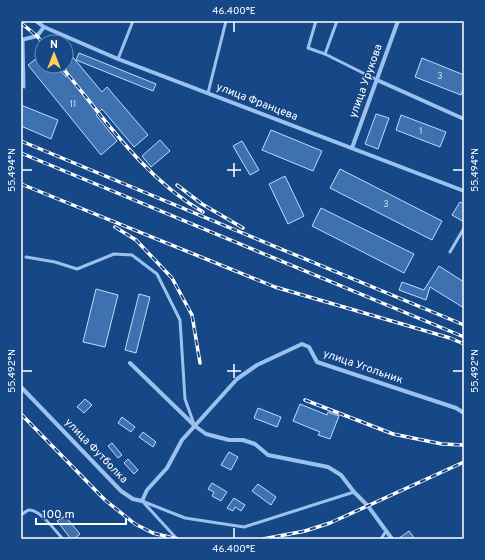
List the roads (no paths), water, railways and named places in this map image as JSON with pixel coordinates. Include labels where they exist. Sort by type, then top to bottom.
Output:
[{"type":"street","name":"улица Францева","points":[[36,21],[44,27],[118,59],[464,191]]},
{"type":"street","name":"улица Урукова","points":[[352,148],[398,21]]},
{"type":"street","points":[[22,40],[37,36],[44,27]]},
{"type":"street","points":[[377,80],[464,119]]},
{"type":"street","name":"улица Угольник","points":[[142,501],[147,490],[167,468],[182,440],[237,379],[257,365],[302,344],[309,346],[317,362],[456,408],[464,413]]},
{"type":"street","points":[[130,363],[195,426],[206,434],[229,440],[243,440],[255,444],[268,455],[328,467],[341,475],[354,492],[368,506],[392,539]]},
{"type":"street","name":"улица Футболка","points":[[21,387],[121,491],[133,499],[142,501]]},
{"type":"lane","points":[[118,59],[132,21]]},
{"type":"lane","points":[[208,93],[226,21]]},
{"type":"lane","points":[[316,21],[308,48],[325,54],[377,80]]},
{"type":"lane","points":[[325,54],[337,21]]},
{"type":"lane","points":[[22,40],[24,87]]},
{"type":"lane","points":[[450,252],[464,228]]},
{"type":"lane","points":[[26,257],[55,262],[77,269],[114,254],[132,255],[156,274],[180,320],[185,399],[195,426]]},
{"type":"lane","name":"улица Футболка","points":[[142,501],[185,518],[244,527],[354,492]]},
{"type":"lane","points":[[142,501],[177,539]]},
{"type":"lane","points":[[21,515],[27,510],[33,510],[41,515],[63,539]]},
{"type":"lane","points":[[380,539],[386,531]]},
{"type":"railway","points":[[21,23],[35,34]]},
{"type":"railway","points":[[67,74],[109,126],[143,165],[182,198],[203,212]]},
{"type":"railway","points":[[21,141],[464,325]]},
{"type":"railway","points":[[21,153],[464,337]]},
{"type":"railway","points":[[21,184],[275,287],[450,338],[464,344]]},
{"type":"railway","points":[[177,185],[202,204],[243,228]]},
{"type":"railway","points":[[115,227],[136,240],[172,278],[192,315],[200,363]]},
{"type":"railway","points":[[305,400],[393,434],[442,444],[464,445]]},
{"type":"railway","points":[[21,414],[105,500],[135,524],[153,533],[177,539]]},
{"type":"railway","points":[[263,539],[305,531],[330,523],[464,462]]}]
